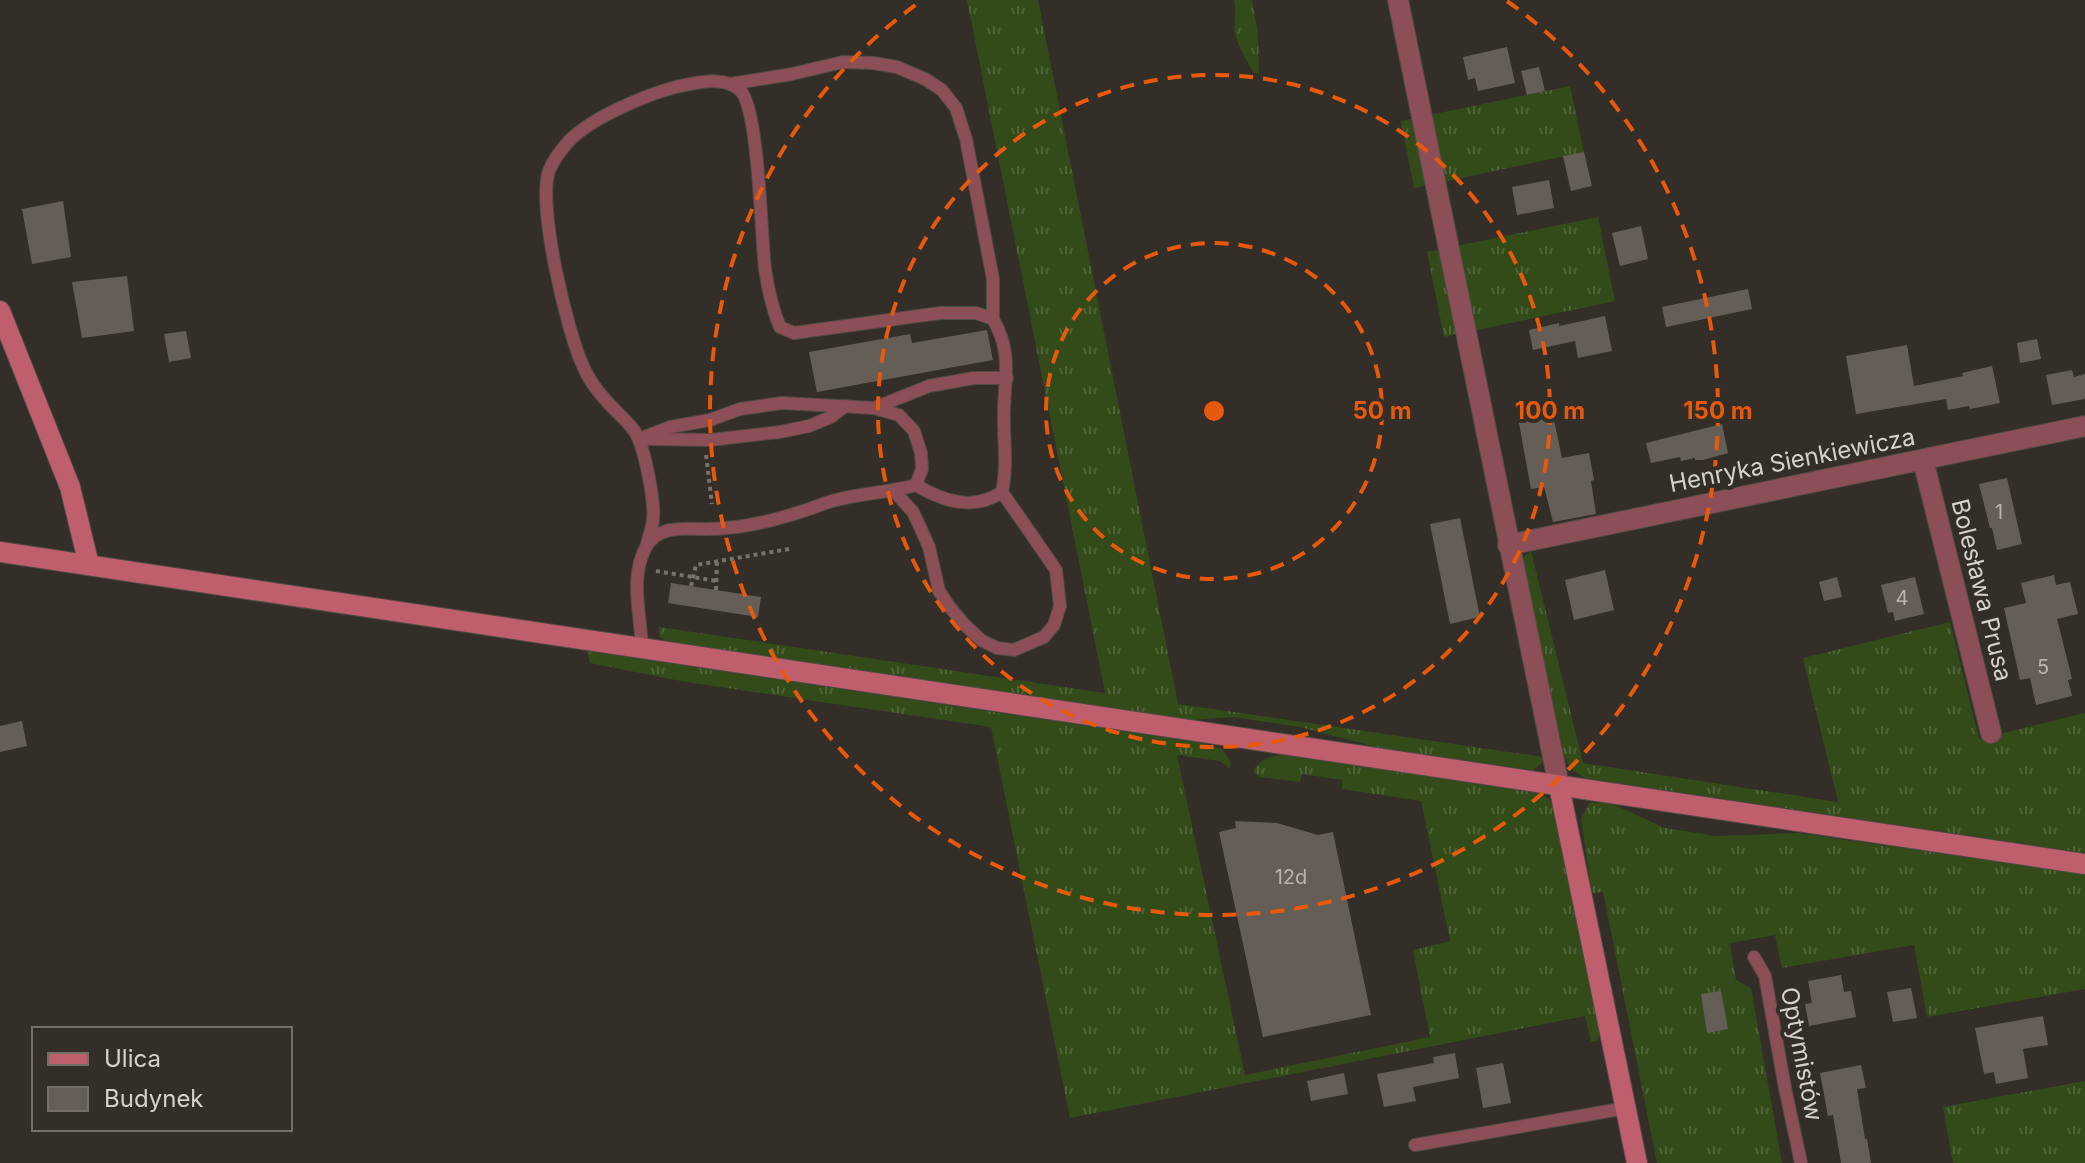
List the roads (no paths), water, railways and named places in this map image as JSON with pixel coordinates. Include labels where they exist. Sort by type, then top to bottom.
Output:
[{"type":"main road","points":[[0,311],[70,487],[89,565]]},
{"type":"main road","points":[[0,552],[2085,864]]},
{"type":"main road","points":[[1559,786],[1637,1163]]},
{"type":"street","points":[[1398,0],[1559,786]]},
{"type":"street","name":"Henryka Sienkiewicza","points":[[1508,545],[2085,426]]},
{"type":"street","name":"Bolesława Prusa","points":[[1923,460],[1991,733]]},
{"type":"lane","points":[[642,649],[636,588],[638,568],[653,521],[653,502],[635,430],[603,398],[584,369],[574,345],[564,308],[546,204],[548,172],[560,151],[576,134],[594,122],[659,92],[681,86],[713,81],[730,84],[843,62],[897,67],[925,79],[942,90],[956,108],[966,139],[993,279],[993,319],[1001,333],[1007,378],[1005,479],[1002,492],[990,500],[971,504],[939,496],[916,485],[833,500],[762,522],[722,529],[662,531],[647,544]]},
{"type":"lane","points":[[730,84],[742,91],[749,107],[759,181],[765,270],[770,300],[780,327],[794,333],[940,313],[976,313],[993,319]]},
{"type":"lane","points":[[874,408],[929,386],[974,378],[1007,378]]},
{"type":"lane","points":[[639,439],[670,427],[710,420],[740,409],[782,403],[874,408],[899,415],[914,431],[922,469],[916,485]]},
{"type":"lane","points":[[639,439],[705,440],[780,432],[809,426],[831,417],[845,406]]},
{"type":"lane","points":[[894,491],[913,512],[929,547],[939,591],[949,606],[981,640],[997,648],[1014,650],[1044,637],[1054,625],[1060,606],[1056,570],[1002,492]]},
{"type":"lane","name":"Optymistów","points":[[1754,957],[1765,976],[1801,1163]]},
{"type":"lane","points":[[1415,1145],[1626,1108]]}]
